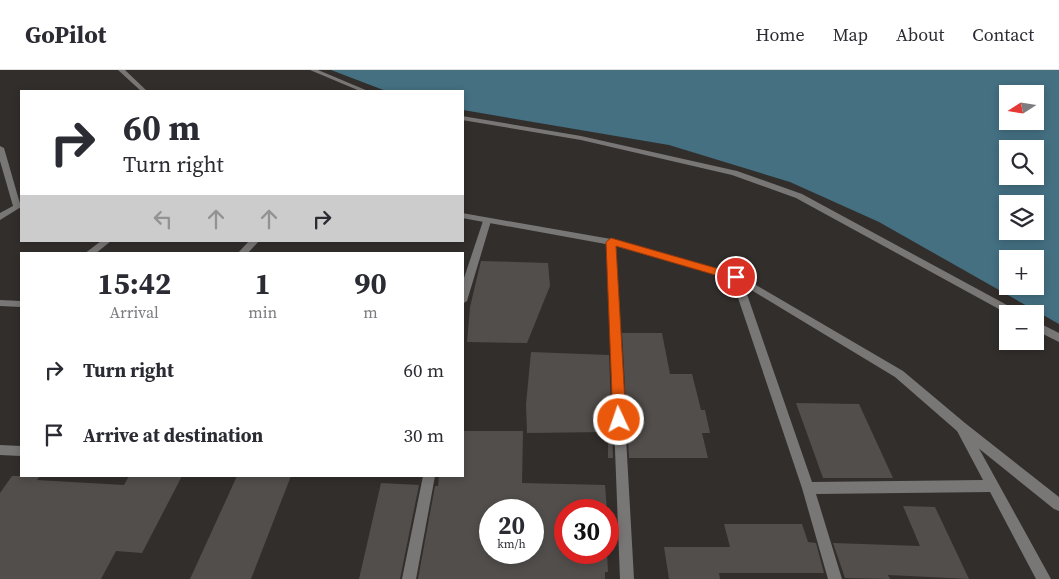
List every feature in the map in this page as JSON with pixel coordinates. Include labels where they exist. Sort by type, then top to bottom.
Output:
[{"type":"street","points":[[121,70],[143,90]]},
{"type":"street","points":[[313,70],[363,90]]},
{"type":"street","points":[[464,118],[581,138],[734,173],[799,196],[999,305]]},
{"type":"street","points":[[0,148],[19,206],[0,217]]},
{"type":"street","points":[[464,215],[611,242],[736,277],[899,374],[961,427],[1059,505]]},
{"type":"street","points":[[464,296],[487,221]]},
{"type":"street","points":[[91,252],[105,242]]},
{"type":"street","points":[[243,252],[254,242]]},
{"type":"street","points":[[611,242],[627,579]]},
{"type":"street","points":[[736,277],[808,488],[835,579]]},
{"type":"street","points":[[0,303],[19,302]]},
{"type":"street","points":[[1044,330],[1059,338]]},
{"type":"street","points":[[961,427],[1044,579]]},
{"type":"street","points":[[0,450],[20,451]]},
{"type":"street","points":[[409,579],[429,477]]},
{"type":"street","points":[[808,488],[993,486]]},
{"type":"water","points":[[331,70],[1059,70],[1059,324],[1044,316],[1044,305],[1025,305],[1008,295],[1044,295],[1044,250],[999,250],[999,290],[879,222],[790,182],[669,145],[464,110],[464,90],[383,90]]},
{"type":"building","points":[[481,261],[548,263],[550,286],[527,343],[467,342],[470,307]]},
{"type":"building","points":[[622,333],[662,333],[670,374],[692,374],[701,410],[705,410],[710,433],[702,433],[708,458],[629,458]]},
{"type":"building","points":[[531,352],[609,355],[613,458],[608,458],[608,432],[527,433],[526,404]]},
{"type":"building","points":[[796,403],[859,404],[893,478],[823,478]]},
{"type":"building","points":[[464,431],[523,431],[522,483],[605,485],[606,499],[554,499],[554,564],[608,564],[608,572],[605,572],[605,579],[418,579],[435,486],[438,486],[439,477],[464,477]]},
{"type":"building","points":[[12,476],[39,477],[37,480],[124,485],[128,477],[181,477],[142,553],[116,551],[101,579],[0,579],[0,493]]},
{"type":"building","points":[[237,477],[291,477],[251,579],[190,579]]},
{"type":"building","points":[[381,483],[419,485],[400,579],[359,579]]},
{"type":"building","points":[[903,506],[935,507],[969,579],[888,575],[890,579],[845,578],[833,543],[920,546]]},
{"type":"building","points":[[724,524],[802,524],[808,542],[816,543],[824,573],[719,573],[720,579],[669,579],[664,547],[730,547]]},
{"type":"route","points":[[619,420],[611,242],[736,277]]}]
